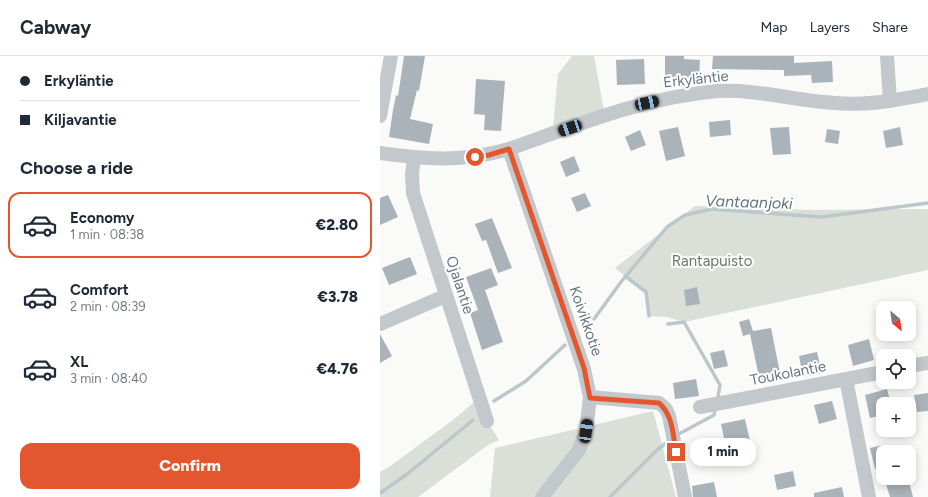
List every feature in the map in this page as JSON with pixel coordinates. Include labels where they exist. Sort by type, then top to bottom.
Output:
[{"type":"street","points":[[380,116],[391,56]]},
{"type":"street","points":[[887,56],[890,101]]},
{"type":"street","name":"Erkyläntie","points":[[380,153],[414,158],[460,159],[489,155],[635,106],[682,96],[726,92],[778,95],[835,103],[865,104],[928,94]]},
{"type":"street","name":"Koivikkotie","points":[[509,149],[584,368],[590,398],[586,431],[579,450],[542,497]]},
{"type":"street","name":"Ojalantie","points":[[414,158],[412,174],[413,193],[445,296],[487,420]]},
{"type":"street","points":[[380,324],[445,296]]},
{"type":"street","points":[[916,365],[928,363]]},
{"type":"street","name":"Toukolantie","points":[[700,407],[876,373]]},
{"type":"street","points":[[846,379],[869,497]]},
{"type":"street","points":[[590,398],[659,403],[666,409],[669,416],[685,497]]},
{"type":"green space","points":[[572,56],[594,56],[605,116],[553,128],[558,74]]},
{"type":"green space","name":"Rantapuisto","points":[[695,206],[811,210],[928,209],[928,270],[684,322],[667,317],[649,316],[646,292],[615,268]]},
{"type":"green space","points":[[479,398],[487,421],[499,440],[488,445],[418,497],[380,497],[380,472],[453,420]]},
{"type":"green space","points":[[653,411],[676,497],[490,497],[495,448]]},
{"type":"building","points":[[404,56],[425,56],[419,91],[417,90],[410,119],[433,124],[429,144],[389,137],[396,95],[398,96]]},
{"type":"building","points":[[665,56],[684,56],[684,59],[700,60],[699,79],[665,79]]},
{"type":"building","points":[[713,56],[794,56],[794,63],[832,61],[833,82],[812,83],[811,75],[784,76],[784,70],[712,69]]},
{"type":"building","points":[[644,59],[645,84],[617,85],[616,60]]},
{"type":"building","points":[[476,79],[505,81],[501,131],[484,130],[485,115],[474,114]]},
{"type":"building","points":[[730,120],[731,135],[710,137],[709,122]]},
{"type":"building","points":[[678,127],[685,156],[666,161],[659,131]]},
{"type":"building","points":[[789,127],[791,154],[773,155],[770,128]]},
{"type":"building","points":[[900,127],[903,145],[886,148],[883,131]]},
{"type":"building","points":[[827,129],[840,131],[838,144],[825,142]]},
{"type":"building","points":[[640,130],[646,145],[631,151],[625,137]]},
{"type":"building","points":[[574,156],[580,171],[566,177],[560,162]]},
{"type":"building","points":[[585,193],[591,206],[577,212],[571,198]]},
{"type":"building","points":[[388,195],[398,217],[380,225],[380,198]]},
{"type":"building","points":[[492,218],[512,268],[498,273],[486,240],[482,241],[475,224]]},
{"type":"building","points":[[410,257],[417,274],[389,285],[382,268]]},
{"type":"building","points":[[491,268],[498,285],[485,290],[503,342],[482,350],[470,313],[478,310],[466,277]]},
{"type":"building","points":[[697,287],[700,304],[686,306],[684,290]]},
{"type":"building","points":[[749,319],[753,331],[771,328],[781,378],[760,382],[750,334],[743,336],[739,322]]},
{"type":"building","points":[[380,334],[392,356],[380,363]]},
{"type":"building","points":[[869,339],[874,360],[853,366],[848,345]]},
{"type":"building","points":[[724,350],[728,366],[714,369],[710,353]]},
{"type":"building","points":[[817,352],[822,373],[803,377],[799,356]]},
{"type":"building","points":[[696,379],[699,396],[675,399],[673,383]]},
{"type":"building","points":[[887,389],[889,397],[876,397],[876,417],[870,418],[865,395]]},
{"type":"building","points":[[928,393],[928,411],[917,412],[916,397],[914,395]]},
{"type":"building","points":[[832,401],[837,419],[819,424],[814,405]]},
{"type":"building","points":[[745,419],[753,454],[729,460],[721,424]]},
{"type":"building","points":[[876,447],[876,469],[875,469],[870,448]]},
{"type":"building","points":[[793,471],[796,486],[777,490],[774,475]]},
{"type":"building","points":[[714,482],[717,497],[693,497],[692,486]]},
{"type":"building","points":[[886,485],[910,485],[913,497],[890,497]]},
{"type":"building","points":[[842,487],[844,497],[814,497],[814,493]]},
{"type":"waterway","name":"Vantaanjoki","points":[[594,319],[621,282],[667,227],[685,215],[712,209],[822,217],[928,203]]},
{"type":"waterway","points":[[625,276],[646,292],[649,316]]},
{"type":"waterway","points":[[668,324],[684,322],[720,385],[718,397]]},
{"type":"waterway","name":"Vantaanjoki","points":[[494,401],[526,381],[565,345]]},
{"type":"waterway","points":[[677,435],[714,415],[715,410]]},
{"type":"waterway","name":"Vantaanjoki","points":[[380,493],[406,475],[473,420]]},
{"type":"waterway","points":[[610,497],[657,450],[670,440]]},
{"type":"route","points":[[475,157],[489,155],[509,149],[584,368],[590,398],[659,403],[666,409],[669,416],[676,452]]}]
